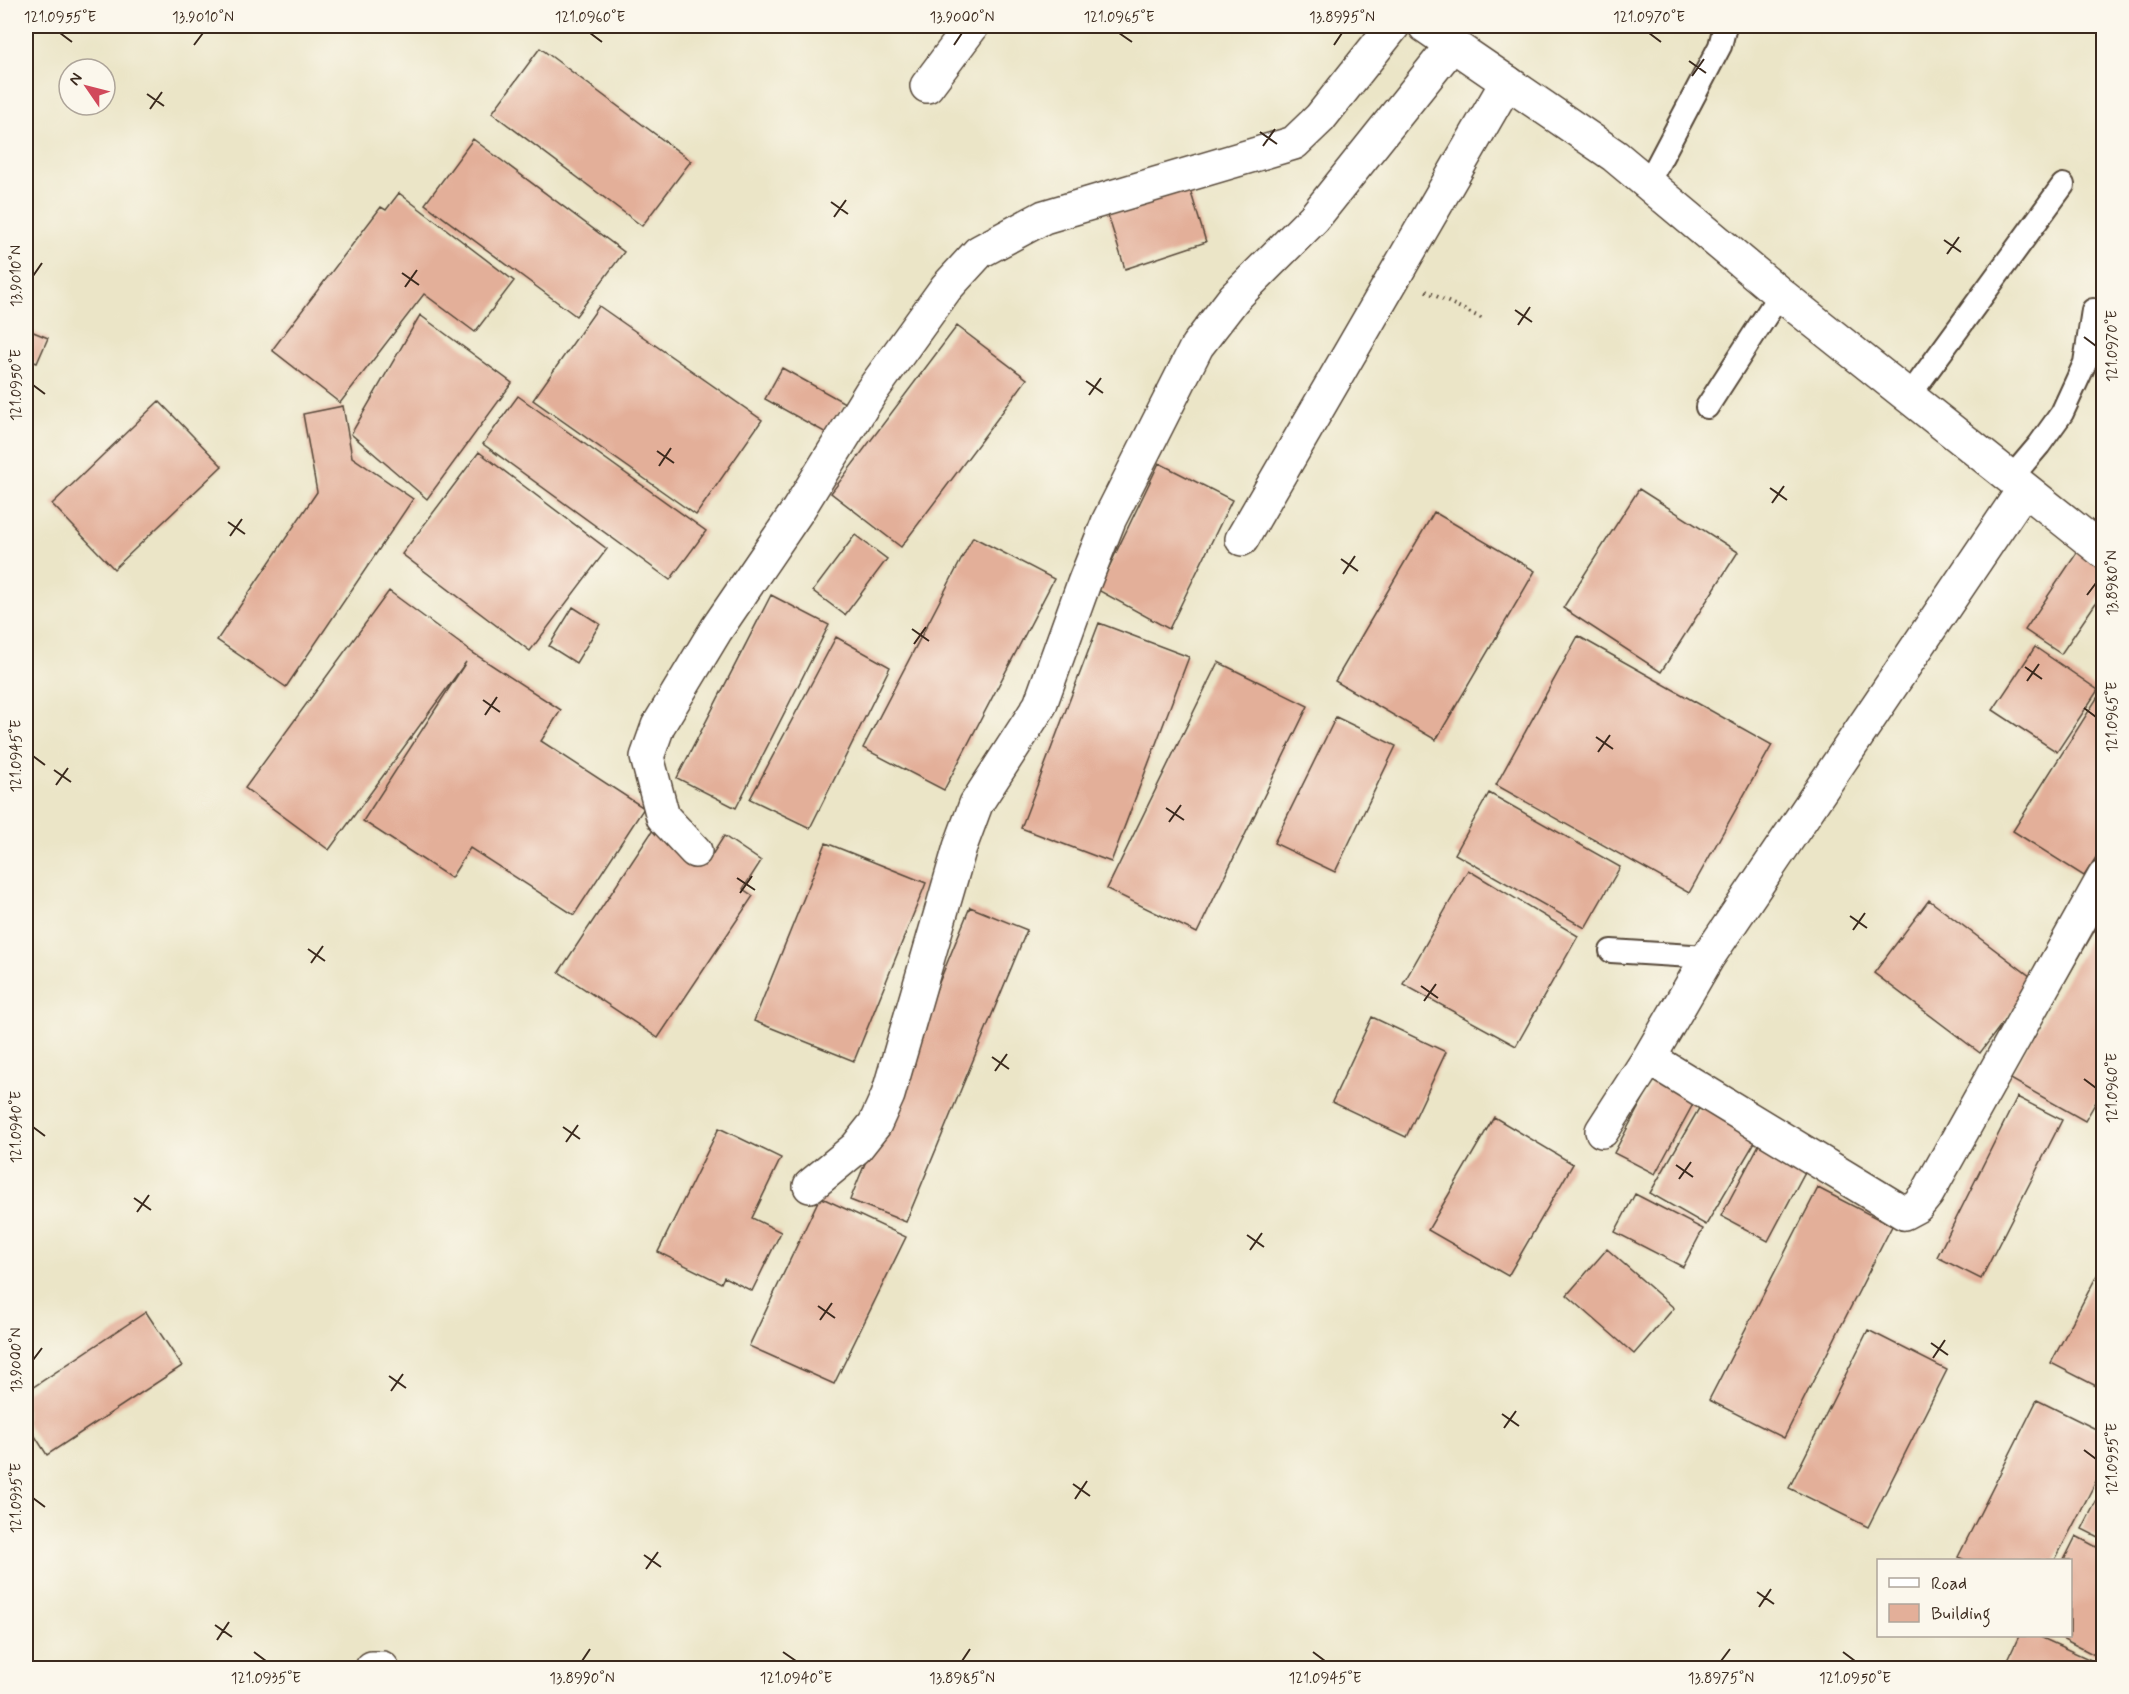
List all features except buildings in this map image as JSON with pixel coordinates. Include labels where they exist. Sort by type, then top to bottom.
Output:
[{"type":"street","points":[[927,86],[972,26]]},
{"type":"street","points":[[695,851],[663,817],[647,757],[658,726],[716,630],[798,510],[871,392],[946,288],[979,252],[1044,217],[1294,143],[1320,118],[1393,26]]},
{"type":"street","points":[[1425,26],[1616,156],[1780,294],[2103,552]]},
{"type":"street","points":[[810,1186],[856,1148],[875,1124],[884,1104],[960,847],[976,804],[1040,705],[1109,520],[1197,346],[1234,298],[1314,218],[1453,45]]},
{"type":"street","points":[[1242,539],[1507,82]]},
{"type":"street","points":[[1602,1131],[1649,1058],[1708,957],[2018,484]]},
{"type":"street","points":[[1649,1058],[1904,1213],[1917,1206],[1927,1194],[2103,877]]},
{"type":"street","points":[[372,1668],[382,1668]]},
{"type":"lane","points":[[1647,183],[1720,46],[1725,26]]},
{"type":"lane","points":[[1909,396],[2062,185]]},
{"type":"lane","points":[[1707,407],[1780,294]]},
{"type":"lane","points":[[2018,484],[2039,446],[2062,413],[2085,363],[2093,310]]},
{"type":"lane","points":[[1611,951],[1708,957]]},
{"type":"path","points":[[1395,276],[1485,320]]}]
